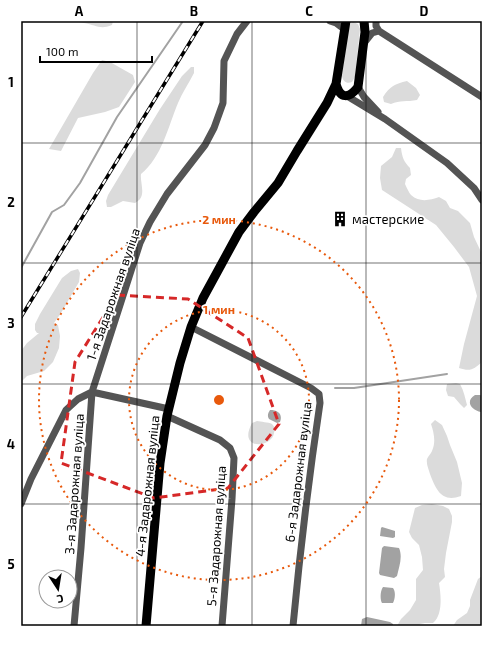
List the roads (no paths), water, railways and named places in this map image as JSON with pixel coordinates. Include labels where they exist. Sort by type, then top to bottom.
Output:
[{"type":"main road","points":[[358,87],[365,32],[364,21]]},
{"type":"main road","points":[[365,32],[372,21]]},
{"type":"main road","name":"4-я Задарожная вуліца","points":[[146,626],[160,463],[168,413],[180,363],[191,327],[203,298],[239,232],[278,183],[327,103],[336,84],[345,25]]},
{"type":"main road","points":[[336,84],[338,90],[344,95]]},
{"type":"main road","name":"4-я Задарожная вуліца","points":[[327,103],[344,95],[353,94],[358,87]]},
{"type":"street","name":"1-я Задарожная вуліца","points":[[92,392],[140,244],[150,222],[167,194],[205,145],[214,128],[223,103],[224,61],[237,34],[247,21]]},
{"type":"street","points":[[330,21],[345,25]]},
{"type":"street","points":[[376,21],[376,26],[379,31],[482,97]]},
{"type":"street","points":[[364,43],[372,34],[379,31]]},
{"type":"street","points":[[358,87],[364,97],[385,119]]},
{"type":"street","points":[[344,95],[385,119],[447,163],[474,188],[482,200]]},
{"type":"street","name":"6-я Задарожная вуліца","points":[[191,327],[311,388],[319,394],[320,403],[310,470],[292,626]]},
{"type":"street","name":"5-я Задарожная вуліца","points":[[92,392],[168,413],[220,440],[230,448],[234,458],[222,626]]},
{"type":"street","points":[[21,504],[31,479],[66,410],[78,399],[92,392]]},
{"type":"street","name":"3-я Задарожная вуліца","points":[[74,626],[92,392]]},
{"type":"waterway","points":[[21,268],[52,212],[64,205],[80,183],[117,117],[183,21]]},
{"type":"waterway","points":[[335,388],[354,388],[447,374]]},
{"type":"railway","points":[[21,317],[203,21]]},
{"type":"place","name":"мастерские","points":[[340,219]]}]
